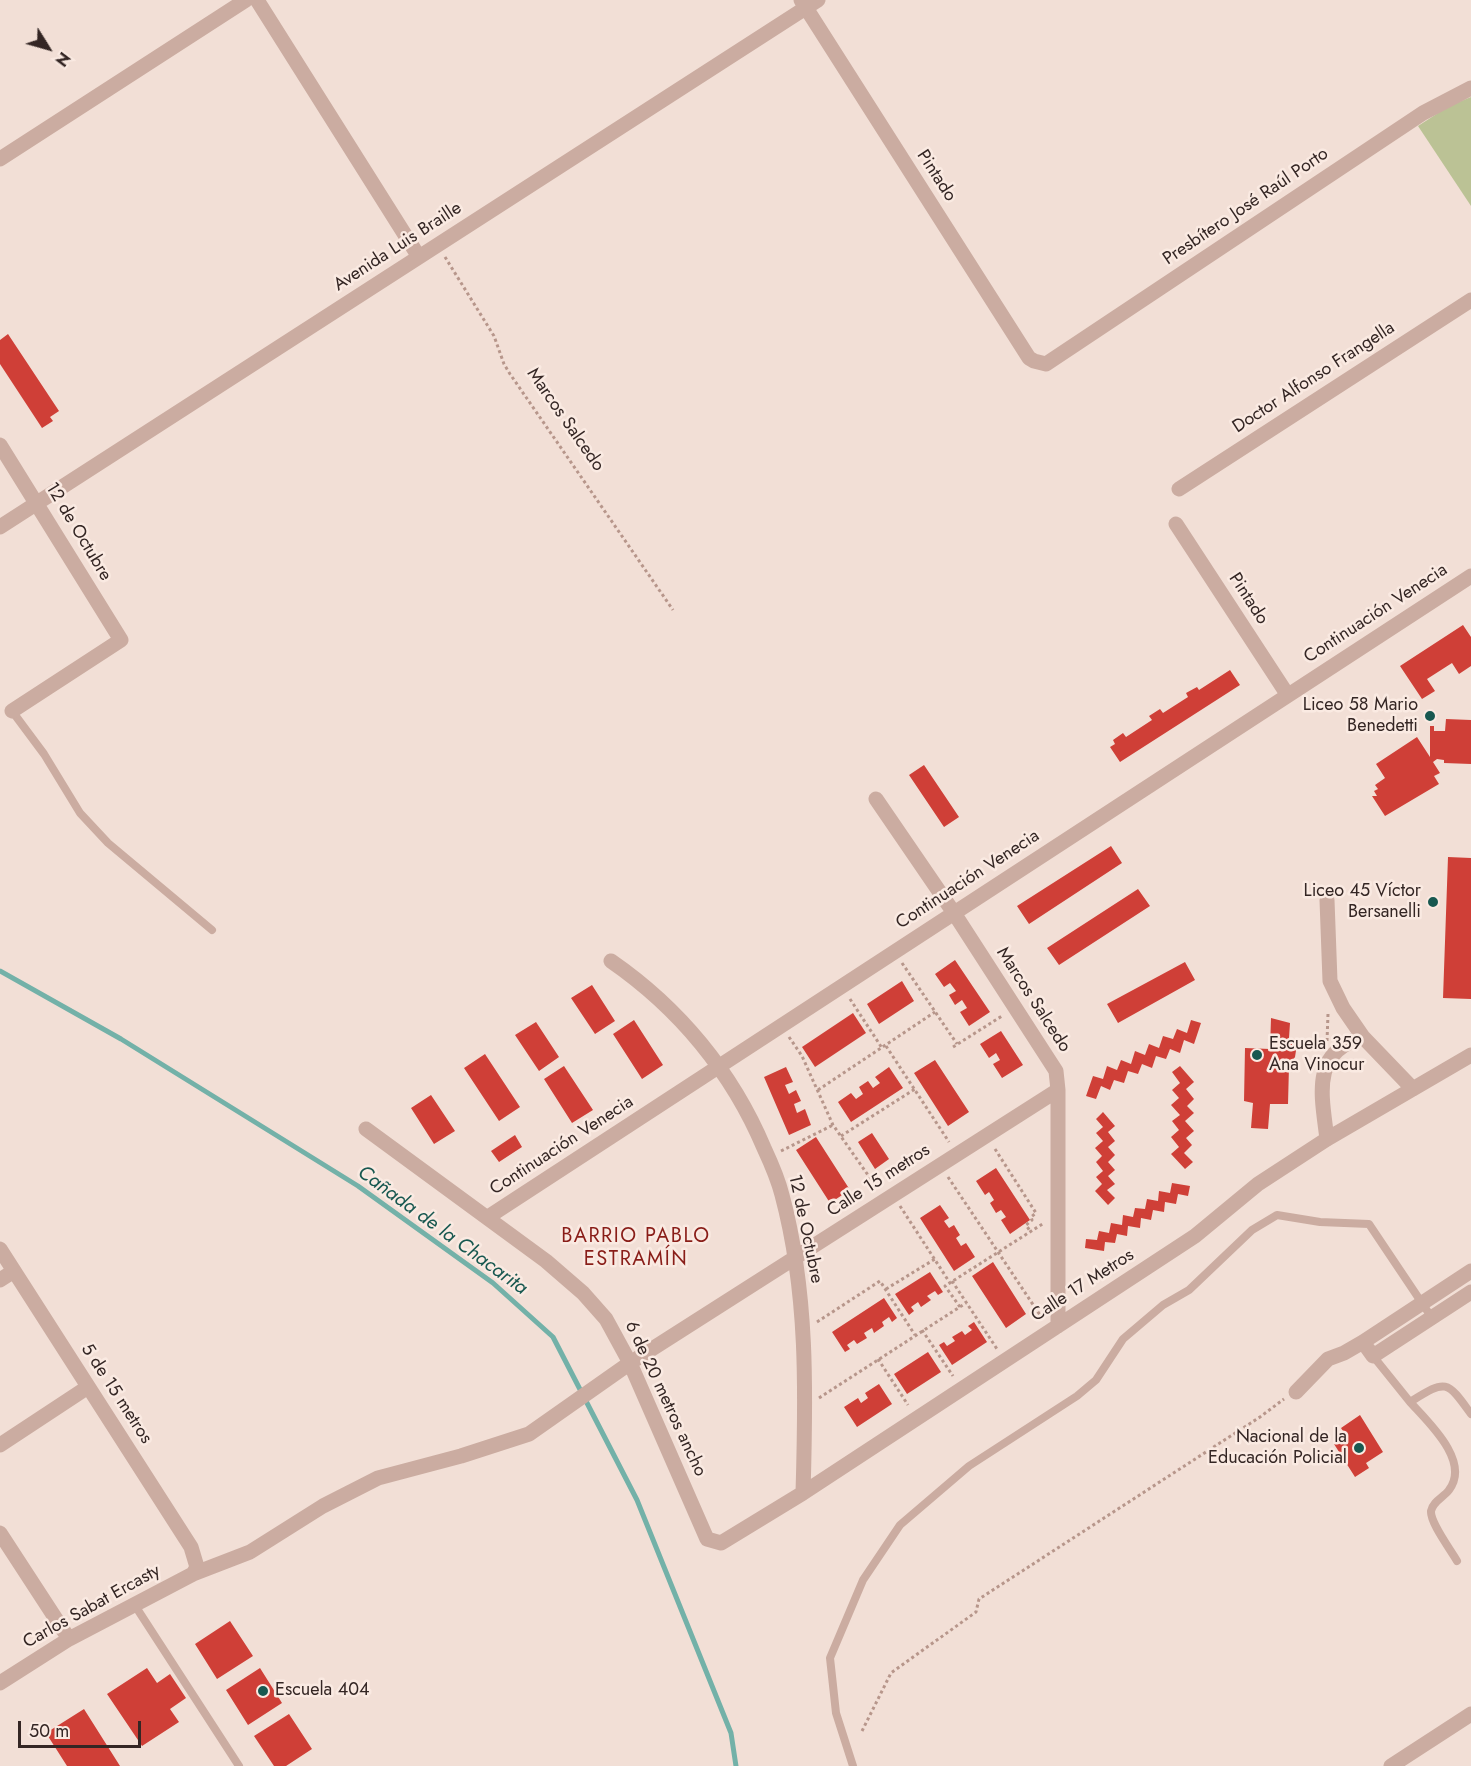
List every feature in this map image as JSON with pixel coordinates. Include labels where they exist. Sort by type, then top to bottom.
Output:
[{"type":"street","points":[[0,159],[246,0]]},
{"type":"street","points":[[257,0],[419,257]]},
{"type":"street","name":"Avenida Luis Braille","points":[[0,527],[437,246],[808,3]]},
{"type":"street","name":"Pintado","points":[[808,3],[1029,358],[1046,364]]},
{"type":"street","name":"Presbítero José Raúl Porto","points":[[1046,364],[1423,113],[1471,88]]},
{"type":"street","name":"Doctor Alfonso Frangella","points":[[1179,489],[1471,300]]},
{"type":"street","name":"12 de Octubre","points":[[0,445],[121,640],[12,711]]},
{"type":"street","name":"Pintado","points":[[1176,524],[1287,694]]},
{"type":"street","name":"Continuación Venecia","points":[[488,1217],[1471,576]]},
{"type":"street","name":"Marcos Salcedo","points":[[876,798],[954,913],[1056,1071],[1058,1214],[1054,1328]]},
{"type":"street","points":[[1328,900],[1329,981],[1343,1008],[1363,1037],[1413,1089]]},
{"type":"street","name":"12 de Octubre","points":[[611,961],[638,980],[658,999],[694,1034],[720,1065],[751,1118],[782,1193],[795,1259],[802,1331],[805,1407],[803,1493]]},
{"type":"street","points":[[1328,1139],[1322,1095],[1326,1064],[1343,1044],[1363,1037]]},
{"type":"street","name":"Calle 17 Metros","points":[[713,1542],[721,1543],[803,1493],[1195,1236],[1258,1184],[1328,1139],[1471,1054]]},
{"type":"street","name":"Calle 15 metros","points":[[582,1396],[630,1363],[1058,1090]]},
{"type":"street","name":"6 de 20 metros ancho","points":[[366,1129],[546,1261],[583,1293],[606,1319],[630,1363],[707,1539],[713,1542]]},
{"type":"street","name":"5 de 15 metros","points":[[0,1249],[191,1547],[195,1568]]},
{"type":"street","points":[[0,1280],[14,1271]]},
{"type":"street","points":[[1296,1392],[1328,1359],[1363,1342],[1471,1271]]},
{"type":"street","points":[[1363,1342],[1373,1356],[1471,1292]]},
{"type":"street","points":[[0,1445],[88,1388]]},
{"type":"street","name":"Carlos Sabat Ercasty","points":[[0,1683],[69,1639],[195,1568],[250,1552],[323,1506],[378,1478],[461,1456],[529,1434],[582,1396]]},
{"type":"street","points":[[0,1533],[69,1639]]},
{"type":"street","points":[[1391,1766],[1471,1714]]},
{"type":"lane","points":[[12,711],[44,754],[80,813],[108,843],[212,930]]},
{"type":"lane","points":[[853,1766],[836,1713],[830,1658],[862,1580],[900,1525],[969,1466],[1077,1396],[1096,1380],[1123,1339],[1163,1305],[1189,1290],[1252,1230],[1277,1215],[1320,1222],[1369,1224],[1432,1318]]},
{"type":"lane","points":[[1373,1356],[1444,1440],[1452,1458],[1455,1474],[1450,1490],[1434,1505],[1431,1512],[1432,1520],[1458,1561]]},
{"type":"lane","points":[[1410,1402],[1441,1385],[1447,1386],[1455,1392],[1471,1414]]},
{"type":"lane","points":[[134,1604],[239,1766]]},
{"type":"path","name":"Marcos Salcedo","points":[[437,246],[463,283],[494,336],[510,374],[673,610]]},
{"type":"path","points":[[894,952],[957,1044]]},
{"type":"path","points":[[1326,1064],[1329,981]]},
{"type":"path","points":[[842,986],[915,1089],[957,1154]]},
{"type":"path","points":[[953,1047],[1015,1008]]},
{"type":"path","points":[[818,1090],[935,1012]]},
{"type":"path","points":[[781,1025],[802,1056],[833,1125],[951,1282],[1005,1361]]},
{"type":"path","points":[[841,1136],[915,1089]]},
{"type":"path","points":[[768,1156],[788,1149],[833,1125]]},
{"type":"path","points":[[996,1150],[1036,1213],[1026,1225],[1030,1231]]},
{"type":"path","points":[[950,1180],[998,1252],[1054,1328]]},
{"type":"path","points":[[960,1307],[945,1286],[1058,1214]]},
{"type":"path","points":[[886,1289],[934,1259]]},
{"type":"path","points":[[802,1331],[880,1281],[915,1335]]},
{"type":"path","points":[[805,1407],[966,1303]]},
{"type":"path","points":[[922,1330],[961,1389]]},
{"type":"path","points":[[878,1359],[917,1419]]},
{"type":"path","points":[[862,1731],[891,1673],[976,1612],[979,1599],[1296,1392]]},
{"type":"green space","points":[[1471,97],[1471,206],[1418,126],[1449,106]]},
{"type":"building","points":[[8,334],[59,411],[50,417],[53,421],[42,428],[0,364],[0,340]]},
{"type":"building","points":[[1463,625],[1471,637],[1471,666],[1459,674],[1452,663],[1427,679],[1435,691],[1422,699],[1400,666]]},
{"type":"building","points":[[1230,670],[1240,685],[1120,762],[1110,747],[1115,744],[1113,740],[1123,733],[1126,737],[1152,720],[1149,716],[1160,709],[1163,713],[1188,697],[1186,693],[1197,687],[1199,690]]},
{"type":"building","points":[[1446,719],[1471,720],[1471,764],[1444,763],[1444,760],[1437,759],[1433,762],[1440,773],[1434,776],[1439,784],[1385,816],[1372,796],[1377,796],[1374,791],[1378,789],[1375,785],[1385,778],[1376,764],[1417,737],[1430,757],[1430,726],[1434,726],[1434,731],[1445,731]]},
{"type":"building","points":[[924,765],[959,817],[944,827],[909,775]]},
{"type":"building","points":[[1111,846],[1122,863],[1029,924],[1017,906]]},
{"type":"building","points":[[1448,857],[1471,858],[1471,999],[1443,998]]},
{"type":"building","points":[[1138,889],[1150,906],[1059,965],[1047,948]]},
{"type":"building","points":[[955,960],[990,1012],[969,1026],[960,1012],[967,1008],[962,1000],[955,1005],[949,995],[956,991],[950,983],[944,987],[935,974]]},
{"type":"building","points":[[1185,962],[1195,980],[1118,1023],[1107,1004]]},
{"type":"building","points":[[902,981],[914,1001],[879,1024],[867,1004]]},
{"type":"building","points":[[592,985],[615,1021],[595,1034],[571,998]]},
{"type":"building","points":[[853,1013],[866,1033],[815,1067],[802,1047]]},
{"type":"building","points":[[1271,1018],[1290,1023],[1289,1038],[1298,1038],[1295,1057],[1289,1066],[1288,1104],[1270,1104],[1268,1129],[1251,1128],[1253,1103],[1244,1101],[1245,1048],[1270,1049]]},
{"type":"building","points":[[634,1020],[663,1065],[642,1079],[613,1034]]},
{"type":"building","points":[[1191,1020],[1201,1023],[1194,1044],[1184,1040],[1180,1053],[1170,1049],[1166,1059],[1156,1056],[1152,1068],[1142,1064],[1138,1074],[1128,1071],[1124,1083],[1114,1080],[1110,1090],[1101,1086],[1096,1099],[1086,1096],[1093,1076],[1103,1079],[1107,1066],[1117,1070],[1121,1060],[1131,1064],[1135,1051],[1145,1055],[1149,1044],[1159,1048],[1163,1036],[1173,1039],[1177,1029],[1187,1033]]},
{"type":"building","points":[[536,1022],[559,1057],[539,1071],[515,1035]]},
{"type":"building","points":[[1001,1031],[1023,1065],[1002,1078],[993,1064],[1000,1060],[996,1053],[989,1058],[980,1044]]},
{"type":"building","points":[[485,1054],[520,1107],[499,1121],[464,1068]]},
{"type":"building","points":[[935,1060],[969,1112],[948,1126],[914,1073]]},
{"type":"building","points":[[564,1066],[593,1110],[572,1123],[544,1079]]},
{"type":"building","points":[[1180,1066],[1194,1082],[1186,1089],[1194,1099],[1187,1106],[1194,1113],[1185,1121],[1194,1131],[1186,1138],[1192,1145],[1184,1153],[1193,1162],[1185,1169],[1171,1154],[1179,1147],[1171,1137],[1179,1130],[1172,1121],[1180,1115],[1171,1105],[1179,1098],[1172,1090],[1180,1083],[1172,1072]]},
{"type":"building","points":[[786,1067],[793,1082],[785,1085],[789,1094],[796,1090],[801,1101],[794,1104],[797,1113],[805,1109],[811,1125],[789,1135],[764,1077]]},
{"type":"building","points":[[889,1067],[903,1088],[851,1122],[838,1102],[851,1093],[856,1099],[863,1094],[859,1087],[868,1081],[873,1088],[880,1083],[875,1077]]},
{"type":"building","points":[[431,1095],[455,1131],[434,1144],[411,1108]]},
{"type":"building","points":[[1103,1112],[1115,1126],[1108,1132],[1115,1141],[1108,1147],[1115,1155],[1108,1162],[1115,1170],[1108,1176],[1115,1184],[1107,1190],[1115,1198],[1108,1205],[1095,1191],[1102,1184],[1096,1177],[1103,1171],[1096,1162],[1102,1156],[1095,1148],[1103,1141],[1096,1133],[1103,1127],[1096,1119]]},
{"type":"building","points":[[872,1133],[889,1159],[875,1169],[858,1142]]},
{"type":"building","points":[[515,1135],[522,1147],[499,1162],[491,1151]]},
{"type":"building","points":[[816,1137],[850,1190],[830,1203],[796,1150]]},
{"type":"building","points":[[996,1168],[1030,1220],[1010,1234],[1001,1220],[1006,1217],[1001,1210],[996,1213],[990,1203],[994,1200],[989,1192],[985,1195],[976,1181]]},
{"type":"building","points":[[1172,1183],[1190,1186],[1188,1196],[1178,1194],[1176,1204],[1165,1202],[1164,1212],[1153,1210],[1151,1220],[1141,1218],[1140,1228],[1128,1226],[1127,1236],[1117,1234],[1115,1243],[1105,1242],[1104,1251],[1085,1248],[1086,1239],[1097,1240],[1099,1231],[1109,1233],[1111,1223],[1122,1225],[1123,1215],[1133,1217],[1135,1208],[1145,1209],[1147,1199],[1158,1201],[1159,1191],[1170,1193]]},
{"type":"building","points":[[940,1205],[949,1218],[944,1221],[949,1228],[954,1225],[960,1235],[956,1238],[961,1246],[966,1243],[975,1257],[954,1271],[920,1218]]},
{"type":"building","points":[[993,1262],[1026,1314],[1006,1328],[972,1276]]},
{"type":"building","points":[[930,1272],[943,1292],[938,1295],[935,1291],[927,1296],[931,1300],[921,1307],[918,1302],[911,1307],[914,1311],[909,1315],[895,1294]]},
{"type":"building","points":[[884,1298],[897,1318],[892,1322],[889,1317],[882,1322],[884,1326],[874,1333],[872,1328],[864,1333],[867,1338],[857,1344],[854,1340],[847,1345],[850,1349],[845,1352],[832,1332]]},
{"type":"building","points":[[974,1322],[987,1342],[952,1365],[939,1345],[944,1342],[947,1346],[955,1341],[952,1337],[962,1331],[965,1335],[972,1330],[968,1326]]},
{"type":"building","points":[[928,1352],[941,1372],[907,1394],[894,1374]]},
{"type":"building","points":[[879,1384],[892,1404],[857,1427],[844,1407],[858,1398],[861,1403],[868,1398],[865,1393]]},
{"type":"building","name":"Nacional de la Educación Policial","points":[[1360,1415],[1383,1452],[1366,1463],[1369,1468],[1355,1477],[1334,1444],[1346,1436],[1341,1428]]},
{"type":"building","points":[[230,1621],[253,1656],[217,1679],[195,1644]]},
{"type":"building","points":[[147,1668],[157,1683],[170,1674],[186,1698],[170,1709],[179,1722],[142,1746],[107,1694]]},
{"type":"building","points":[[260,1668],[282,1703],[248,1725],[226,1690]]},
{"type":"building","points":[[84,1709],[120,1766],[67,1766],[46,1733]]},
{"type":"building","points":[[289,1714],[312,1749],[286,1766],[274,1766],[254,1736]]},
{"type":"waterway","name":"Cañada de la Chacarita","points":[[0,971],[121,1039],[358,1186],[493,1283],[553,1337],[637,1500],[731,1733],[736,1766]]},
{"type":"place","name":"Liceo 58 Mario Benedetti","points":[[1430,716]]},
{"type":"place","name":"Liceo 45 Víctor Bersanelli","points":[[1433,902]]},
{"type":"place","name":"Escuela 359 Ana Vinocur","points":[[1257,1055]]},
{"type":"place","name":"Nacional de la Educación Policial","points":[[1359,1448]]},
{"type":"place","name":"Escuela 404","points":[[263,1691]]},
{"type":"district","name":"BARRIO PABLO ESTRAMÍN","points":[[636,1248]]}]
